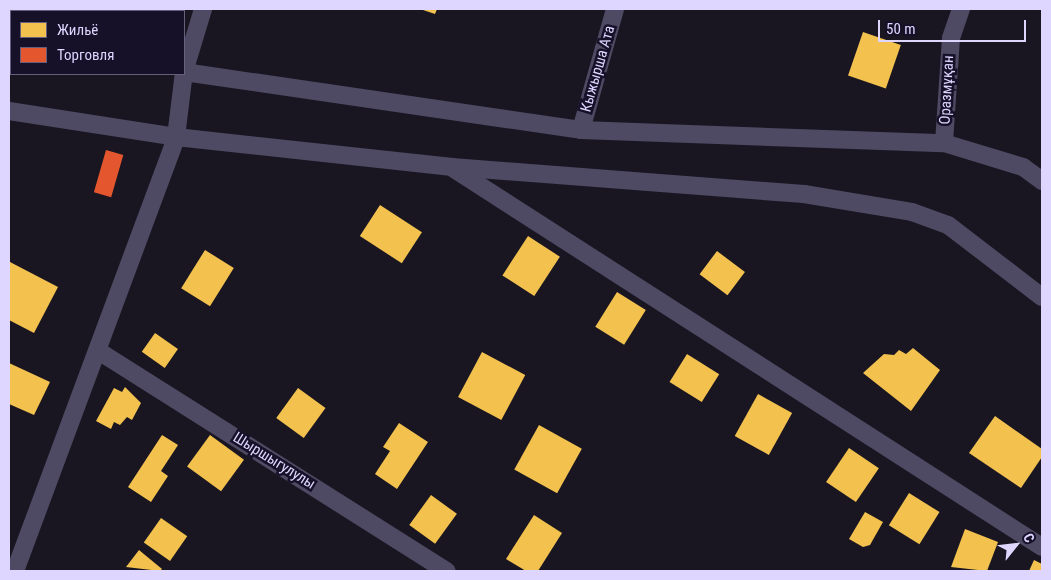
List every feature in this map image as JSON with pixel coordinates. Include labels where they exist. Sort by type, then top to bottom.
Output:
[{"type":"street","points":[[185,69],[203,9]]},
{"type":"street","name":"Кыжырша Ата","points":[[580,130],[615,9]]},
{"type":"street","name":"Оразмұқан","points":[[944,143],[950,38],[961,9]]},
{"type":"street","points":[[185,72],[580,130],[944,143],[1023,167],[1042,181]]},
{"type":"street","points":[[15,571],[100,352],[176,136],[184,75]]},
{"type":"street","points":[[9,112],[176,136],[452,167],[804,194],[912,212],[948,225],[1042,297]]},
{"type":"street","points":[[452,167],[1042,547]]},
{"type":"street","name":"Шыршыгулулы","points":[[100,352],[447,571]]},
{"type":"building: Жильё","points":[[420,9],[437,9],[435,14]]},
{"type":"building: Жильё","points":[[863,32],[901,45],[886,89],[848,75]]},
{"type":"building: Жильё","points":[[380,205],[422,232],[402,263],[360,236]]},
{"type":"building: Жильё","points":[[528,236],[560,257],[534,296],[502,275]]},
{"type":"building: Жильё","points":[[205,250],[234,268],[210,306],[181,288]]},
{"type":"building: Жильё","points":[[717,251],[745,272],[727,295],[700,274]]},
{"type":"building: Жильё","points":[[10,262],[58,287],[34,333],[9,320]]},
{"type":"building: Жильё","points":[[617,292],[646,310],[624,345],[595,327]]},
{"type":"building: Жильё","points":[[155,333],[178,349],[165,368],[142,352]]},
{"type":"building: Жильё","points":[[913,348],[940,370],[911,411],[863,373],[884,354],[894,355],[899,350],[906,354]]},
{"type":"building: Жильё","points":[[482,352],[525,375],[501,420],[458,397]]},
{"type":"building: Жильё","points":[[687,354],[719,374],[702,402],[670,382]]},
{"type":"building: Жильё","points":[[9,363],[50,382],[34,415],[9,404]]},
{"type":"building: Жильё","points":[[125,387],[141,403],[132,420],[127,417],[120,425],[114,422],[111,429],[96,421],[114,388],[122,392]]},
{"type":"building: Жильё","points":[[298,388],[326,408],[304,438],[276,418]]},
{"type":"building: Жильё","points":[[758,394],[792,413],[769,455],[735,436]]},
{"type":"building: Жильё","points":[[995,416],[1042,449],[1042,457],[1021,488],[969,453]]},
{"type":"building: Жильё","points":[[399,423],[428,442],[397,489],[375,474],[390,451],[383,447]]},
{"type":"building: Жильё","points":[[539,425],[582,449],[557,493],[514,470]]},
{"type":"building: Жильё","points":[[162,435],[178,445],[161,471],[168,476],[151,502],[128,487]]},
{"type":"building: Жильё","points":[[210,435],[244,460],[221,491],[187,467]]},
{"type":"building: Жильё","points":[[849,448],[879,468],[856,502],[826,482]]},
{"type":"building: Жильё","points":[[909,493],[940,512],[919,544],[889,525]]},
{"type":"building: Жильё","points":[[431,495],[457,514],[435,544],[409,525]]},
{"type":"building: Жильё","points":[[865,512],[883,522],[870,545],[863,547],[849,539]]},
{"type":"building: Жильё","points":[[534,515],[562,533],[538,571],[526,571],[506,559]]},
{"type":"building: Жильё","points":[[161,518],[187,536],[170,561],[144,543]]},
{"type":"building: Жильё","points":[[965,529],[998,542],[987,571],[951,567]]},
{"type":"building: Жильё","points":[[139,550],[162,569],[160,571],[126,567]]},
{"type":"building: Жильё","points":[[1034,560],[1042,564],[1042,571],[1029,571]]},
{"type":"building: Торговля","points":[[106,150],[123,155],[111,197],[94,192]]}]
